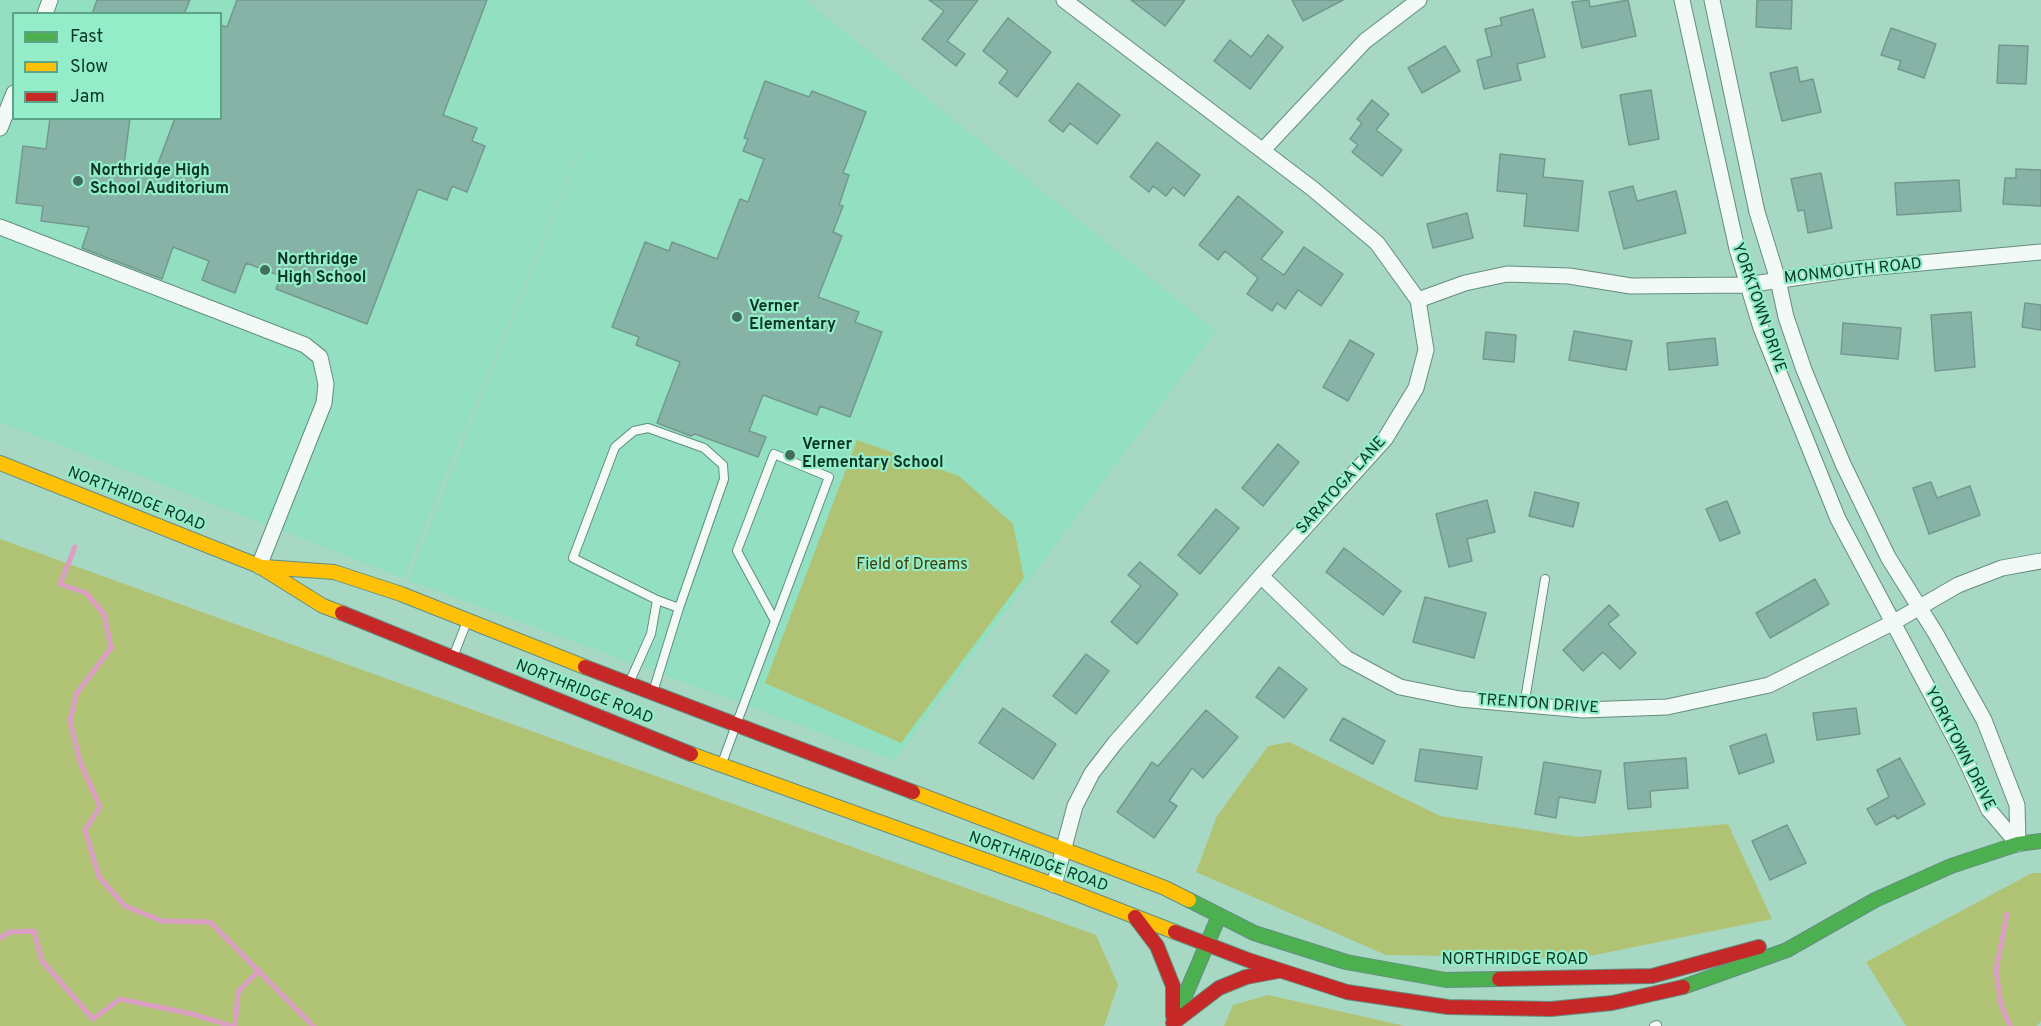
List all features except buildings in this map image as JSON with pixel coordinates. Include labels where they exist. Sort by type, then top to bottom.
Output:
[{"type":"main road","name":"NORTHRIDGE ROAD","points":[[0,463],[259,567],[323,606],[721,766],[1054,885],[1208,945],[1347,992],[1448,1007],[1489,1009],[1551,1009],[1612,1003],[1691,985],[1787,950],[1831,924],[1915,881],[2018,844],[2041,841]]},
{"type":"main road","name":"NORTHRIDGE ROAD","points":[[259,567],[334,572],[402,594],[467,622],[1165,888],[1219,916],[1290,946],[1323,956],[1446,980],[1652,976],[1831,924]]},
{"type":"main road","points":[[1172,1024],[1219,916]]},
{"type":"main road","points":[[1135,917],[1157,946],[1173,986],[1172,1024]]},
{"type":"main road","points":[[1172,1024],[1219,988],[1246,978],[1281,971]]},
{"type":"street","name":"SARATOGA LANE","points":[[1054,885],[1075,806],[1092,773],[1115,743],[1261,576],[1385,439],[1416,388],[1426,350],[1418,300],[1377,243],[1263,150],[1064,0]]},
{"type":"street","points":[[1263,150],[1365,41],[1419,0]]},
{"type":"street","name":"YORKTOWN DRIVE","points":[[1682,0],[1715,158],[1746,285],[1761,328],[1838,519],[1964,754],[1989,810],[2018,844]]},
{"type":"street","name":"YORKTOWN DRIVE","points":[[1712,0],[1757,212],[1778,280],[1786,317],[1804,370],[1843,464],[1888,557],[1984,720],[2017,805],[2018,844]]},
{"type":"street","points":[[0,128],[12,98]]},
{"type":"street","points":[[0,227],[305,345],[320,357],[326,384],[324,403],[259,567]]},
{"type":"street","name":"MONMOUTH ROAD","points":[[1418,300],[1465,283],[1507,274],[1569,276],[1641,286],[1746,285],[1856,269],[2041,252]]},
{"type":"street","name":"TRENTON DRIVE","points":[[1261,576],[1346,658],[1400,687],[1460,699],[1583,710],[1667,707],[1769,685],[1894,622],[1958,585],[2002,568],[2041,561]]},
{"type":"lane","points":[[652,693],[724,479],[723,465],[704,448],[648,428],[634,432],[615,447],[573,558],[657,600],[679,608]]},
{"type":"lane","points":[[721,766],[829,477],[774,454],[737,550],[775,621]]},
{"type":"lane","points":[[1524,706],[1545,579]]},
{"type":"lane","points":[[629,684],[651,634],[657,600]]},
{"type":"lane","points":[[453,658],[467,622]]},
{"type":"lane","points":[[1720,958],[1724,973]]},
{"type":"shaded area","points":[[0,0],[805,0],[1216,331],[894,760],[408,580],[630,25],[404,578],[0,422]]},
{"type":"green space","name":"Field of Dreams","points":[[857,440],[959,476],[1013,524],[1024,578],[901,743],[765,683]]},
{"type":"green space","points":[[0,539],[1096,935],[1118,985],[1104,1026],[0,1026]]},
{"type":"green space","points":[[1289,742],[1440,816],[1577,837],[1728,824],[1772,919],[1580,958],[1386,955],[1196,872],[1217,816],[1268,746]]},
{"type":"green space","points":[[2032,873],[2041,873],[2041,1021],[2037,1026],[1906,1026],[1866,962]]},
{"type":"green space","points":[[1268,995],[1405,1026],[1224,1026],[1233,1005]]},
{"type":"waterway","points":[[75,547],[60,584],[86,593],[104,614],[111,648],[76,694],[70,721],[80,762],[100,807],[85,830],[99,877],[125,906],[162,921],[210,922],[313,1026]]},
{"type":"waterway","points":[[2007,914],[1996,970],[2001,1005],[2010,1026]]},
{"type":"waterway","points":[[0,938],[10,932],[34,931],[42,961],[93,1019],[120,999],[192,1014],[231,1026]]},
{"type":"waterway","points":[[235,1026],[238,992],[259,970]]},
{"type":"traffic: fast","points":[[1683,987],[1787,950],[1875,900],[1951,866],[2018,844],[2041,841]]},
{"type":"traffic: fast","points":[[1189,900],[1254,933],[1346,962],[1446,980],[1499,979]]},
{"type":"traffic: fast","points":[[1176,1017],[1219,916]]},
{"type":"traffic: slow","points":[[0,463],[259,566],[323,606],[342,613]]},
{"type":"traffic: slow","points":[[264,567],[334,572],[401,594],[585,667]]},
{"type":"traffic: slow","points":[[691,754],[1054,885],[1175,932]]},
{"type":"traffic: slow","points":[[913,792],[1165,888],[1189,900]]},
{"type":"traffic: jam","points":[[342,613],[691,754]]},
{"type":"traffic: jam","points":[[585,667],[913,792]]},
{"type":"traffic: jam","points":[[1135,917],[1157,946],[1173,986],[1173,1016]]},
{"type":"traffic: jam","points":[[1175,932],[1248,960],[1347,992],[1448,1007],[1551,1009],[1612,1003],[1683,987]]},
{"type":"traffic: jam","points":[[1499,979],[1652,976],[1759,947]]},
{"type":"traffic: jam","points":[[1173,1023],[1219,988],[1246,977],[1278,971]]},
{"type":"place","name":"Northridge High School Auditorium","points":[[78,181]]},
{"type":"place","name":"Northridge High School","points":[[265,270]]},
{"type":"place","name":"Verner Elementary","points":[[737,317]]},
{"type":"place","name":"Verner Elementary School","points":[[790,455]]}]
